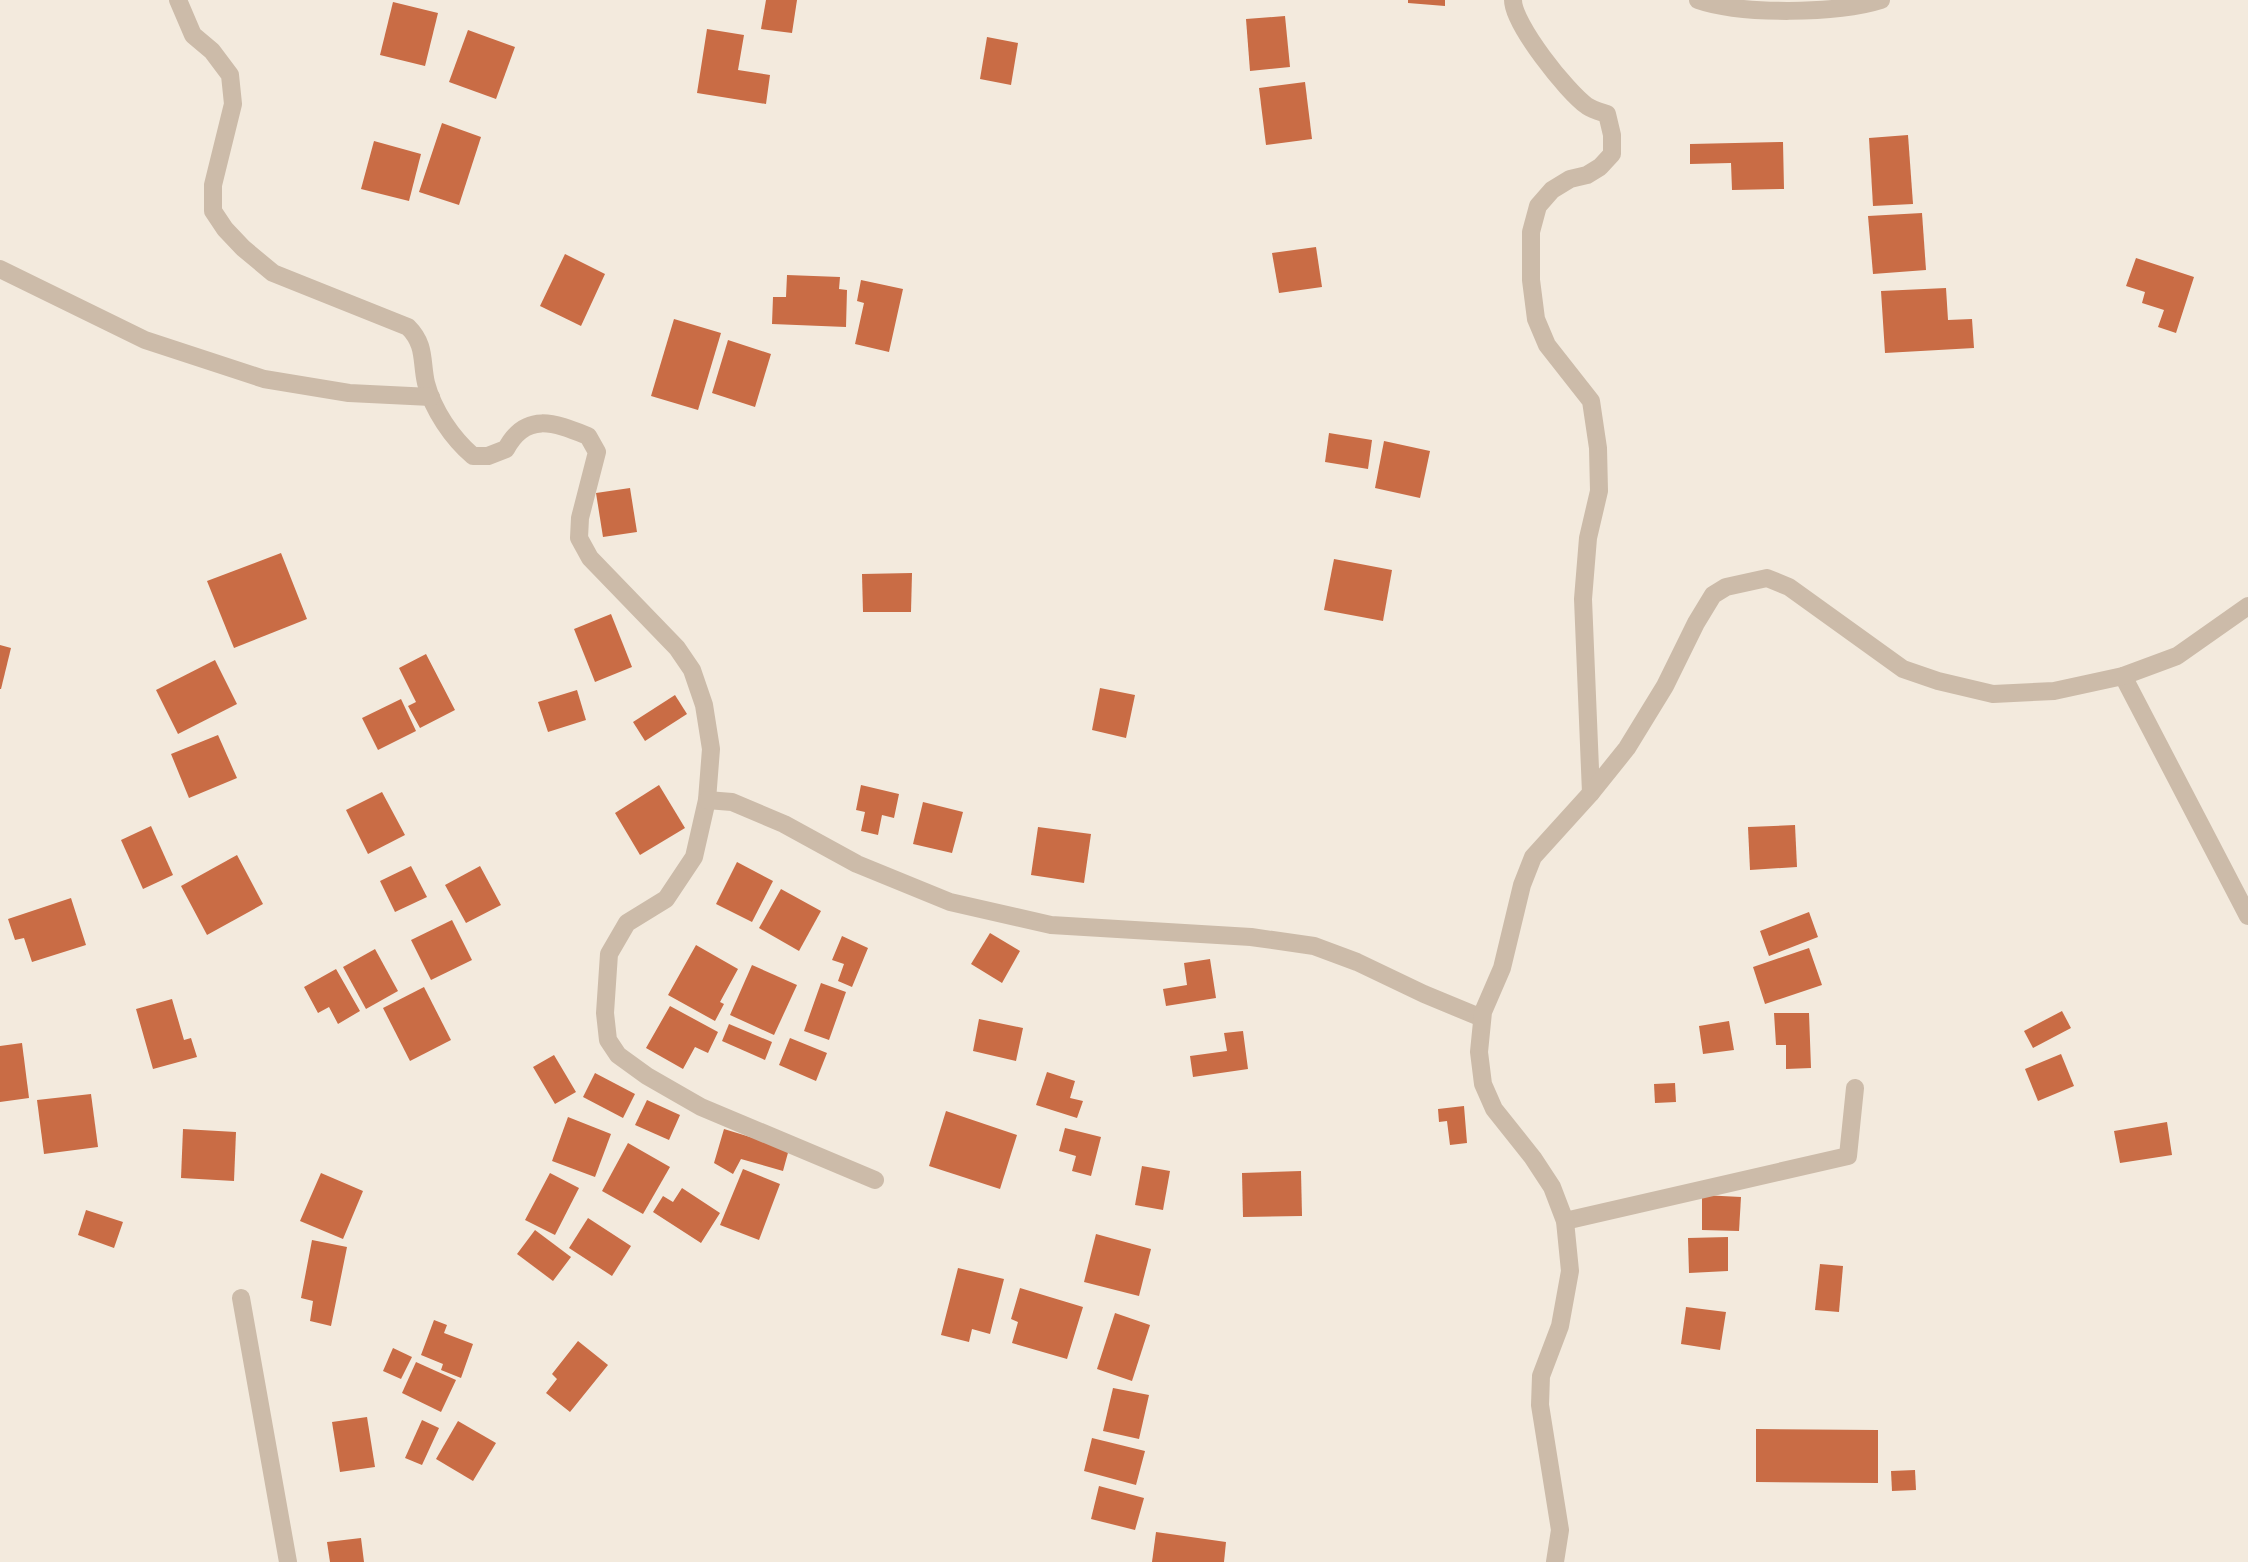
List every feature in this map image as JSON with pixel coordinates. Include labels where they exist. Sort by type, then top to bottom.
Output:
[{"type":"street","points":[[178,0],[193,35],[212,51],[230,75],[233,104],[213,185],[213,211],[225,229],[273,273],[408,327],[418,337],[430,397],[450,431],[473,456],[488,456],[506,449],[513,435],[530,423],[547,424],[588,436],[597,452],[580,519],[579,538],[590,558],[677,648],[692,670],[704,705],[711,749],[707,800],[694,857],[666,898],[627,923],[609,954],[605,1013],[608,1040],[618,1055],[647,1076],[701,1107],[875,1180]]},
{"type":"street","points":[[1513,0],[1513,9],[1562,83],[1588,107],[1607,114],[1612,135],[1612,154],[1600,167],[1587,175],[1570,179],[1552,190],[1538,206],[1531,232],[1531,280],[1536,319],[1547,345],[1591,401],[1598,448],[1599,491],[1588,538],[1583,599],[1591,793]]},
{"type":"street","points":[[1698,0],[1746,8],[1793,10],[1862,6],[1881,0]]},
{"type":"street","points":[[0,269],[145,340],[264,379],[349,393],[430,397]]},
{"type":"street","points":[[1555,1562],[1560,1530],[1540,1405],[1541,1376],[1560,1326],[1570,1271],[1565,1221],[1552,1187],[1494,1109],[1483,1084],[1479,1052],[1482,1018],[1502,968],[1522,885],[1533,858],[1627,748],[1665,686],[1713,595],[1726,587],[1767,578],[1789,587],[1902,669],[1993,694],[2054,691],[2123,676],[2177,656],[2248,606]]},
{"type":"street","points":[[2123,676],[2248,916]]},
{"type":"street","points":[[707,800],[732,802],[784,824],[857,864],[950,902],[1051,925],[1251,937],[1314,946],[1357,962],[1482,1018]]},
{"type":"street","points":[[1565,1221],[1848,1156],[1855,1088]]},
{"type":"street","points":[[241,1298],[288,1562]]},
{"type":"building","points":[[766,0],[797,0],[792,33],[761,29]]},
{"type":"building","points":[[1408,0],[1445,0],[1445,6],[1408,3]]},
{"type":"building","points":[[393,2],[438,13],[425,66],[380,55]]},
{"type":"building","points":[[1285,16],[1290,67],[1250,71],[1246,19]]},
{"type":"building","points":[[707,29],[744,35],[738,70],[770,75],[766,104],[697,93]]},
{"type":"building","points":[[468,30],[515,47],[496,99],[449,82]]},
{"type":"building","points":[[987,37],[1018,43],[1011,85],[980,79]]},
{"type":"building","points":[[1305,82],[1312,139],[1266,145],[1259,88]]},
{"type":"building","points":[[442,123],[481,137],[459,205],[419,192]]},
{"type":"building","points":[[1908,135],[1913,204],[1873,206],[1869,138]]},
{"type":"building","points":[[374,141],[421,154],[409,201],[361,189]]},
{"type":"building","points":[[1783,142],[1784,189],[1732,190],[1731,163],[1690,164],[1690,144]]},
{"type":"building","points":[[1922,213],[1926,270],[1873,274],[1868,216]]},
{"type":"building","points":[[1316,247],[1322,287],[1279,293],[1272,253]]},
{"type":"building","points":[[565,254],[605,274],[581,326],[540,306]]},
{"type":"building","points":[[2136,258],[2194,277],[2176,333],[2158,327],[2164,310],[2142,303],[2145,292],[2126,286]]},
{"type":"building","points":[[787,275],[840,277],[839,289],[847,290],[846,327],[772,324],[773,297],[786,297]]},
{"type":"building","points":[[861,280],[903,289],[889,352],[855,344],[864,303],[857,301]]},
{"type":"building","points":[[1946,288],[1948,320],[1972,319],[1974,348],[1885,353],[1881,291]]},
{"type":"building","points":[[674,319],[721,333],[698,410],[651,396]]},
{"type":"building","points":[[728,340],[771,354],[755,407],[712,393]]},
{"type":"building","points":[[1329,433],[1372,440],[1368,469],[1325,462]]},
{"type":"building","points":[[1384,441],[1430,451],[1420,498],[1375,488]]},
{"type":"building","points":[[630,488],[637,532],[603,537],[596,493]]},
{"type":"building","points":[[281,553],[307,619],[234,648],[207,581]]},
{"type":"building","points":[[1334,559],[1392,570],[1383,621],[1324,610]]},
{"type":"building","points":[[912,573],[911,612],[863,612],[862,574]]},
{"type":"building","points":[[611,614],[632,667],[595,682],[574,629]]},
{"type":"building","points":[[0,645],[11,648],[1,689],[0,689]]},
{"type":"building","points":[[426,654],[455,710],[420,728],[408,706],[416,702],[399,668]]},
{"type":"building","points":[[215,660],[237,704],[178,734],[156,690]]},
{"type":"building","points":[[1100,688],[1135,695],[1126,738],[1092,730]]},
{"type":"building","points":[[577,690],[586,720],[548,732],[538,702]]},
{"type":"building","points":[[675,695],[687,714],[645,741],[633,722]]},
{"type":"building","points":[[401,699],[416,731],[378,750],[362,718]]},
{"type":"building","points":[[218,735],[237,778],[189,798],[171,754]]},
{"type":"building","points":[[659,785],[685,828],[640,855],[615,813]]},
{"type":"building","points":[[861,785],[899,794],[894,818],[882,815],[878,835],[861,831],[865,812],[856,810]]},
{"type":"building","points":[[382,792],[405,835],[368,854],[346,810]]},
{"type":"building","points":[[923,802],[963,812],[952,853],[913,844]]},
{"type":"building","points":[[1795,825],[1797,867],[1750,870],[1748,827]]},
{"type":"building","points":[[151,826],[173,875],[143,889],[121,840]]},
{"type":"building","points":[[1038,827],[1091,834],[1084,883],[1031,875]]},
{"type":"building","points":[[237,855],[263,904],[207,935],[181,886]]},
{"type":"building","points":[[737,862],[773,881],[752,922],[716,904]]},
{"type":"building","points":[[411,866],[427,897],[395,912],[380,881]]},
{"type":"building","points":[[480,866],[501,905],[466,923],[445,885]]},
{"type":"building","points":[[781,889],[821,911],[799,951],[759,928]]},
{"type":"building","points":[[71,898],[86,945],[32,962],[24,938],[15,940],[8,919]]},
{"type":"building","points":[[1809,912],[1818,937],[1769,956],[1760,931]]},
{"type":"building","points":[[452,920],[472,960],[431,980],[411,940]]},
{"type":"building","points":[[990,933],[1020,951],[1002,983],[971,964]]},
{"type":"building","points":[[842,936],[868,948],[852,987],[838,981],[844,964],[832,960]]},
{"type":"building","points":[[696,945],[738,969],[720,1002],[724,1004],[715,1021],[668,995]]},
{"type":"building","points":[[1809,948],[1822,985],[1765,1004],[1753,967]]},
{"type":"building","points":[[375,949],[398,991],[366,1009],[343,967]]},
{"type":"building","points":[[1210,959],[1216,998],[1166,1006],[1163,989],[1187,985],[1184,963]]},
{"type":"building","points":[[752,965],[797,985],[774,1035],[730,1015]]},
{"type":"building","points":[[336,969],[360,1011],[338,1024],[329,1007],[318,1013],[304,987]]},
{"type":"building","points":[[821,983],[846,992],[829,1040],[804,1031]]},
{"type":"building","points":[[424,987],[451,1040],[410,1061],[383,1008]]},
{"type":"building","points":[[172,999],[184,1040],[191,1038],[197,1057],[153,1069],[136,1009]]},
{"type":"building","points":[[670,1006],[718,1032],[708,1053],[695,1047],[683,1069],[646,1048]]},
{"type":"building","points":[[2062,1011],[2071,1028],[2033,1048],[2024,1031]]},
{"type":"building","points":[[1774,1013],[1809,1013],[1811,1068],[1786,1069],[1786,1045],[1776,1045]]},
{"type":"building","points":[[979,1019],[1023,1028],[1016,1061],[973,1051]]},
{"type":"building","points":[[1729,1021],[1734,1050],[1703,1054],[1699,1026]]},
{"type":"building","points":[[729,1024],[772,1042],[765,1060],[722,1041]]},
{"type":"building","points":[[1243,1031],[1248,1069],[1193,1077],[1190,1056],[1227,1051],[1224,1033]]},
{"type":"building","points":[[790,1038],[827,1053],[816,1081],[779,1065]]},
{"type":"building","points":[[22,1043],[29,1098],[0,1102],[0,1046]]},
{"type":"building","points":[[2061,1054],[2074,1086],[2038,1101],[2025,1069]]},
{"type":"building","points":[[554,1055],[576,1092],[555,1104],[533,1067]]},
{"type":"building","points":[[1047,1072],[1075,1081],[1070,1098],[1083,1101],[1077,1118],[1036,1105]]},
{"type":"building","points":[[595,1073],[635,1094],[623,1118],[583,1097]]},
{"type":"building","points":[[1675,1083],[1676,1102],[1655,1103],[1654,1084]]},
{"type":"building","points":[[91,1094],[98,1147],[44,1154],[37,1100]]},
{"type":"building","points":[[647,1100],[680,1115],[669,1140],[635,1125]]},
{"type":"building","points":[[1464,1106],[1467,1143],[1450,1145],[1447,1121],[1439,1122],[1438,1109]]},
{"type":"building","points":[[946,1111],[1017,1135],[1000,1189],[929,1166]]},
{"type":"building","points":[[568,1117],[611,1134],[595,1177],[552,1161]]},
{"type":"building","points":[[2167,1122],[2172,1155],[2120,1163],[2114,1131]]},
{"type":"building","points":[[1065,1128],[1101,1137],[1091,1176],[1072,1171],[1076,1156],[1059,1151]]},
{"type":"building","points":[[183,1129],[236,1132],[234,1181],[181,1178]]},
{"type":"building","points":[[724,1129],[789,1149],[783,1171],[741,1159],[733,1174],[714,1163]]},
{"type":"building","points":[[628,1143],[670,1167],[643,1214],[602,1191]]},
{"type":"building","points":[[1142,1166],[1170,1171],[1163,1210],[1135,1205]]},
{"type":"building","points":[[743,1169],[780,1184],[759,1240],[720,1225]]},
{"type":"building","points":[[1301,1171],[1302,1216],[1243,1217],[1242,1173]]},
{"type":"building","points":[[321,1173],[363,1191],[343,1239],[300,1221]]},
{"type":"building","points":[[550,1173],[579,1188],[555,1235],[525,1220]]},
{"type":"building","points":[[682,1188],[720,1213],[701,1243],[653,1212],[663,1196],[673,1202]]},
{"type":"building","points":[[1702,1195],[1741,1197],[1739,1231],[1702,1230]]},
{"type":"building","points":[[86,1210],[123,1222],[114,1248],[78,1235]]},
{"type":"building","points":[[588,1218],[631,1246],[612,1276],[569,1248]]},
{"type":"building","points":[[535,1230],[571,1257],[553,1281],[517,1254]]},
{"type":"building","points":[[1096,1234],[1151,1249],[1139,1296],[1084,1282]]},
{"type":"building","points":[[1728,1237],[1728,1271],[1689,1273],[1688,1238]]},
{"type":"building","points":[[312,1240],[347,1247],[331,1326],[310,1321],[313,1301],[301,1298]]},
{"type":"building","points":[[1820,1264],[1843,1266],[1839,1312],[1815,1310]]},
{"type":"building","points":[[958,1268],[1004,1279],[990,1334],[972,1329],[969,1342],[941,1335]]},
{"type":"building","points":[[1020,1288],[1083,1307],[1067,1359],[1012,1343],[1018,1322],[1011,1319]]},
{"type":"building","points":[[1686,1307],[1726,1312],[1720,1350],[1681,1344]]},
{"type":"building","points":[[1115,1313],[1150,1325],[1132,1381],[1097,1369]]},
{"type":"building","points":[[434,1320],[447,1325],[444,1333],[473,1344],[461,1378],[441,1370],[443,1364],[421,1355]]},
{"type":"building","points":[[578,1341],[608,1365],[570,1412],[546,1393],[557,1379],[552,1374]]},
{"type":"building","points":[[393,1348],[412,1357],[401,1379],[383,1371]]},
{"type":"building","points":[[416,1362],[456,1380],[441,1412],[402,1393]]},
{"type":"building","points":[[1113,1388],[1149,1395],[1139,1439],[1103,1431]]},
{"type":"building","points":[[367,1417],[375,1467],[340,1472],[332,1422]]},
{"type":"building","points":[[422,1420],[439,1428],[422,1465],[405,1458]]},
{"type":"building","points":[[458,1421],[496,1443],[473,1481],[436,1459]]},
{"type":"building","points":[[1756,1429],[1878,1430],[1878,1483],[1756,1482]]},
{"type":"building","points":[[1092,1438],[1145,1451],[1136,1485],[1084,1471]]},
{"type":"building","points":[[1915,1470],[1916,1490],[1892,1491],[1891,1471]]},
{"type":"building","points":[[1099,1486],[1144,1498],[1135,1530],[1091,1519]]},
{"type":"building","points":[[1156,1532],[1226,1542],[1224,1562],[1152,1562]]},
{"type":"building","points":[[361,1538],[364,1562],[330,1562],[327,1542]]}]
